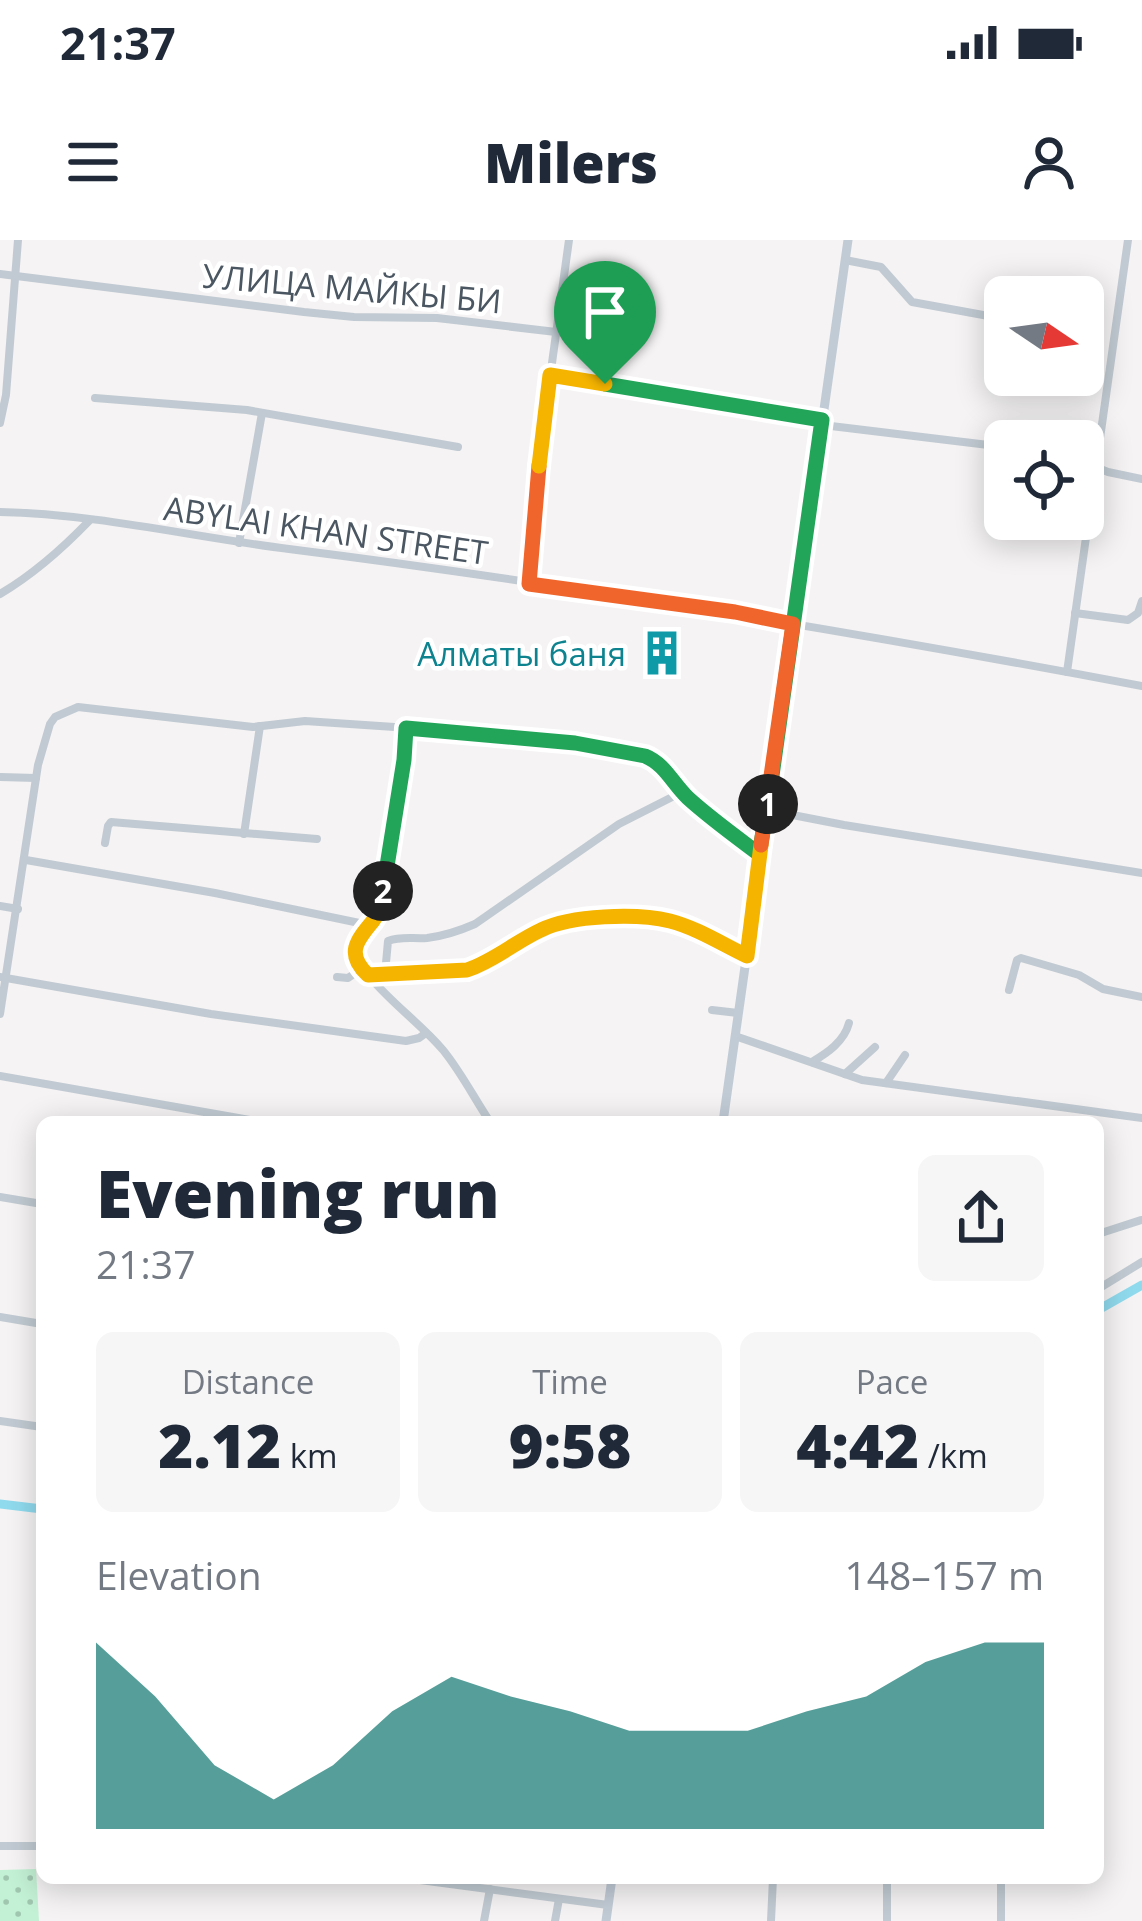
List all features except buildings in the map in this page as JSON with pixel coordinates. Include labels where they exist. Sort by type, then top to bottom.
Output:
[{"type":"main road","points":[[723,1116],[848,240]]},
{"type":"main road","points":[[606,1921],[612,1884]]},
{"type":"street","points":[[0,423],[18,240]]},
{"type":"street","points":[[529,584],[569,240]]},
{"type":"street","points":[[1103,420],[1128,240]]},
{"type":"street","points":[[845,260],[881,267],[907,298],[919,303],[984,315]]},
{"type":"street","name":"УЛИЦА МАЙКЫ БИ","points":[[0,274],[304,312],[437,318],[556,332]]},
{"type":"street","points":[[550,375],[822,420],[831,426],[984,444]]},
{"type":"street","points":[[95,398],[262,412],[458,447]]},
{"type":"street","points":[[239,543],[262,412]]},
{"type":"street","points":[[1104,469],[1142,479]]},
{"type":"street","name":"ABYLAI KHAN STREET","points":[[0,512],[90,520],[735,612],[1142,686]]},
{"type":"street","points":[[0,594],[62,549],[90,520]]},
{"type":"street","points":[[1067,672],[1086,540]]},
{"type":"street","points":[[1075,613],[1128,620],[1138,613],[1142,601]]},
{"type":"street","points":[[0,1014],[36,778],[50,724],[78,707],[260,726],[304,721],[512,736],[624,750],[655,760],[682,792],[759,854]]},
{"type":"street","points":[[244,834],[260,726]]},
{"type":"street","points":[[406,728],[380,906],[363,927],[356,961],[459,1072],[486,1116]]},
{"type":"street","points":[[0,777],[36,778]]},
{"type":"street","points":[[385,974],[392,938],[425,938],[475,924],[619,824],[682,792]]},
{"type":"street","points":[[767,810],[1142,873]]},
{"type":"street","points":[[105,843],[111,822],[317,839]]},
{"type":"street","points":[[26,860],[214,893],[363,927]]},
{"type":"street","points":[[0,906],[18,908]]},
{"type":"street","points":[[338,976],[467,970],[544,928],[616,918],[666,920],[747,956]]},
{"type":"street","points":[[1009,990],[1021,958],[1079,975],[1103,989],[1142,997]]},
{"type":"street","points":[[3,978],[367,1036],[406,1041],[426,1033]]},
{"type":"street","points":[[712,1010],[738,1013]]},
{"type":"street","points":[[811,1063],[829,1052],[849,1024]]},
{"type":"street","points":[[735,1036],[843,1075],[885,1084],[1142,1118]]},
{"type":"street","points":[[843,1075],[875,1047]]},
{"type":"street","points":[[885,1084],[905,1055]]},
{"type":"street","points":[[0,1076],[227,1116]]},
{"type":"street","points":[[0,1197],[36,1203]]},
{"type":"street","points":[[1104,1232],[1142,1220],[1142,1229]]},
{"type":"street","points":[[1104,1285],[1142,1262]]},
{"type":"street","points":[[0,1317],[36,1323]]},
{"type":"street","points":[[0,1420],[36,1426]]},
{"type":"street","points":[[0,1846],[36,1846]]},
{"type":"street","points":[[451,1884],[608,1905]]},
{"type":"street","points":[[771,1921],[773,1884]]},
{"type":"street","points":[[886,1884],[887,1921]]},
{"type":"street","points":[[1001,1884],[1001,1921]]},
{"type":"street","points":[[484,1921],[490,1889]]},
{"type":"street","points":[[555,1921],[559,1899]]},
{"type":"green space","points":[[36,1869],[39,1921],[0,1921],[0,1870]]},
{"type":"waterway","points":[[1104,1307],[1142,1285]]},
{"type":"waterway","points":[[0,1504],[36,1508]]},
{"type":"place","name":"Алматы баня","points":[[662,653]]},
{"type":"route","points":[[605,384],[550,375],[529,584],[793,624],[759,854],[747,956],[666,920],[616,918],[544,928],[467,970],[368,975],[356,961],[356,951],[360,934],[380,906],[406,728],[575,743],[645,756],[655,760],[698,807],[759,854],[767,810],[822,420],[605,384]]}]
